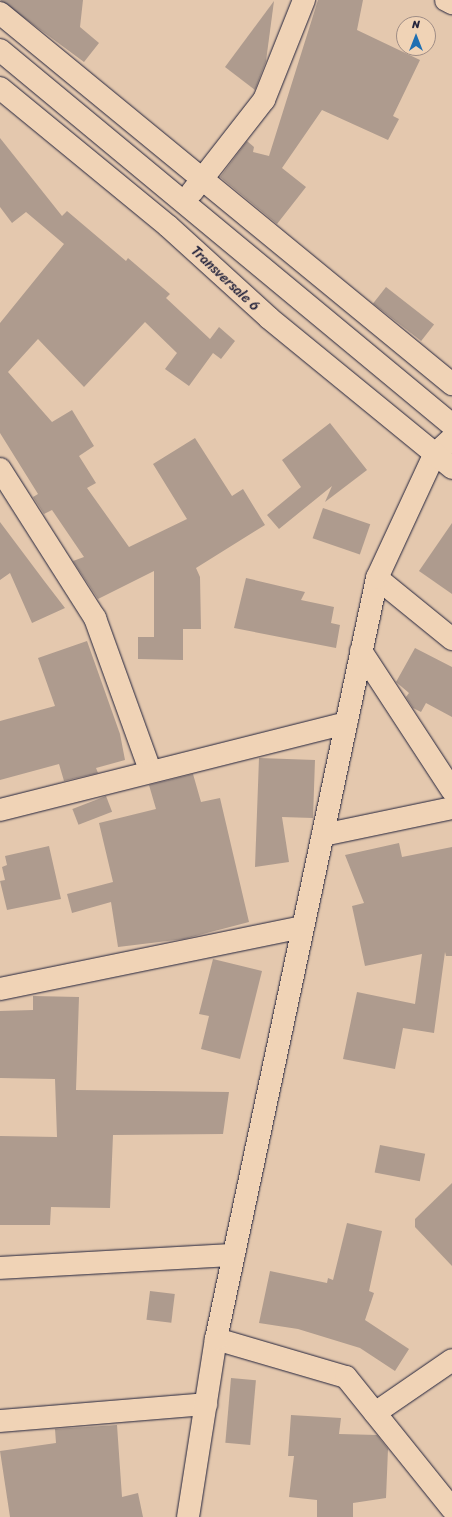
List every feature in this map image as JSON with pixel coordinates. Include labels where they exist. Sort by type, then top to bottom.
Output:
[{"type":"street","points":[[184,202],[264,100],[304,0]]},
{"type":"street","points":[[446,0],[452,3]]},
{"type":"street","points":[[0,13],[201,181],[452,384]]},
{"type":"street","points":[[0,50],[184,202],[316,314],[452,425]]},
{"type":"street","name":"Transversale 6","points":[[0,88],[162,221],[269,318],[434,455],[452,468]]},
{"type":"street","points":[[316,314],[341,295]]},
{"type":"street","points":[[188,1517],[216,1338],[377,578],[434,455],[452,438]]},
{"type":"street","points":[[0,469],[95,618],[150,770]]},
{"type":"street","points":[[377,578],[452,639]]},
{"type":"street","points":[[361,651],[452,790]]},
{"type":"street","points":[[0,810],[150,770],[346,723]]},
{"type":"street","points":[[323,835],[452,808]]},
{"type":"street","points":[[0,989],[304,927]]},
{"type":"street","points":[[0,1268],[234,1255]]},
{"type":"street","points":[[216,1338],[346,1377],[452,1509]]},
{"type":"street","points":[[375,1413],[452,1360]]},
{"type":"street","points":[[0,1421],[206,1404]]},
{"type":"building","points":[[0,0],[83,0],[80,27],[99,43],[84,62]]},
{"type":"building","points":[[318,0],[363,0],[357,30],[396,49],[396,56],[412,56],[420,60],[393,116],[399,119],[388,140],[322,110],[282,168],[306,187],[277,224],[220,177],[247,141],[254,147],[253,152],[269,156]]},
{"type":"building","points":[[274,1],[266,61],[255,90],[225,67]]},
{"type":"building","points":[[0,138],[62,216],[67,211],[126,261],[128,258],[170,294],[166,298],[210,339],[219,327],[235,341],[221,359],[213,353],[189,386],[165,369],[177,353],[145,322],[84,387],[38,339],[8,372],[52,422],[72,410],[94,446],[79,456],[96,483],[87,488],[129,547],[187,519],[153,464],[195,438],[232,496],[243,489],[265,525],[196,568],[200,577],[201,629],[183,629],[183,660],[138,659],[138,637],[154,637],[154,571],[98,599],[73,561],[84,557],[52,510],[44,514],[33,497],[38,494],[0,433],[0,323],[64,244],[26,212],[12,223],[0,207]]},
{"type":"building","points":[[386,287],[434,325],[421,341],[373,304]]},
{"type":"building","points":[[330,423],[367,470],[325,502],[332,486],[279,529],[267,515],[301,487],[282,460]]},
{"type":"building","points":[[323,508],[370,524],[360,555],[313,538]]},
{"type":"building","points":[[0,522],[65,608],[32,623],[10,573],[0,580]]},
{"type":"building","points":[[452,523],[452,594],[419,571]]},
{"type":"building","points":[[246,578],[305,592],[301,600],[334,607],[331,623],[340,625],[336,648],[234,628]]},
{"type":"building","points":[[87,641],[120,734],[125,760],[96,768],[98,773],[64,781],[59,764],[0,780],[0,721],[55,706],[38,658]]},
{"type":"building","points":[[415,648],[452,667],[452,717],[426,703],[421,712],[413,708],[406,697],[409,693],[396,682]]},
{"type":"building","points":[[259,758],[315,760],[313,818],[282,817],[289,862],[255,867]]},
{"type":"building","points":[[193,774],[201,802],[220,798],[249,922],[184,939],[118,947],[111,902],[72,913],[67,894],[113,882],[99,823],[156,809],[149,785]]},
{"type":"building","points":[[106,796],[112,812],[78,825],[72,809]]},
{"type":"building","points":[[399,843],[402,857],[452,847],[452,956],[446,956],[445,952],[434,1033],[403,1028],[395,1069],[343,1059],[357,992],[415,1004],[422,954],[365,966],[352,906],[364,903],[345,855]]},
{"type":"building","points":[[49,846],[61,899],[7,910],[0,881],[5,880],[2,867],[7,865],[5,856]]},
{"type":"building","points":[[213,959],[262,971],[240,1059],[201,1049],[209,1016],[199,1014]]},
{"type":"building","points":[[33,996],[79,997],[76,1090],[229,1092],[223,1134],[113,1135],[110,1208],[51,1207],[50,1225],[0,1225],[0,1136],[57,1137],[55,1079],[0,1078],[0,1011],[33,1010]]},
{"type":"building","points":[[380,1145],[425,1154],[420,1181],[375,1172]]},
{"type":"building","points":[[452,1183],[452,1266],[415,1227],[415,1219]]},
{"type":"building","points":[[347,1223],[382,1231],[369,1291],[374,1293],[365,1320],[409,1349],[395,1371],[360,1348],[298,1329],[259,1323],[270,1271],[327,1283],[328,1278],[333,1280]]},
{"type":"building","points":[[150,1291],[175,1294],[171,1323],[146,1320]]},
{"type":"building","points":[[231,1378],[256,1380],[250,1445],[225,1443]]},
{"type":"building","points":[[291,1415],[341,1418],[339,1434],[377,1435],[388,1449],[386,1498],[353,1503],[353,1517],[317,1517],[317,1500],[289,1497],[294,1456],[288,1456]]},
{"type":"building","points":[[117,1425],[122,1497],[138,1493],[143,1517],[10,1517],[0,1451],[56,1443],[55,1429]]}]
